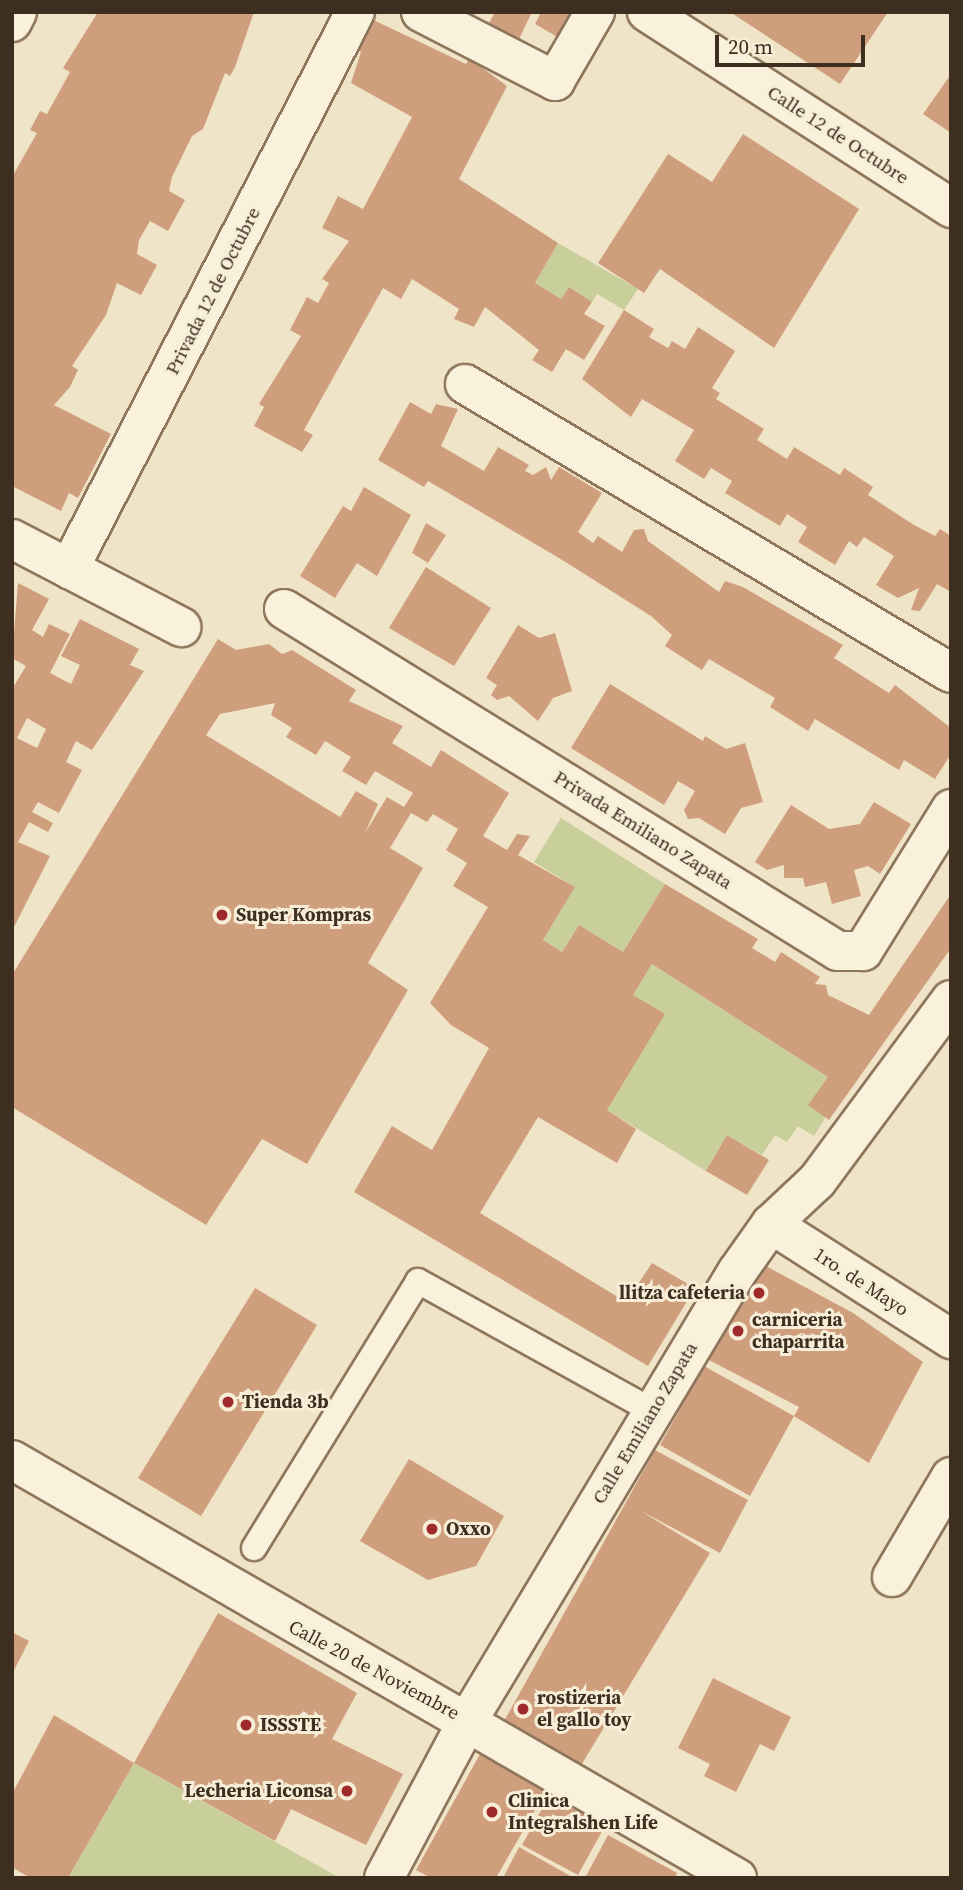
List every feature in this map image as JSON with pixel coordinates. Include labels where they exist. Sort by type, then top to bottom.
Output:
[{"type":"street","points":[[12,22],[17,12]]},
{"type":"street","name":"Privada 12 de Octubre","points":[[69,569],[355,12]]},
{"type":"street","points":[[421,12],[555,81],[595,12]]},
{"type":"street","name":"Calle 12 de Octubre","points":[[650,14],[951,208]]},
{"type":"street","points":[[466,384],[951,673]]},
{"type":"street","points":[[12,539],[181,627]]},
{"type":"street","name":"Privada Emiliano Zapata","points":[[284,609],[838,951],[863,951],[951,809]]},
{"type":"street","name":"Calle Emiliano Zapata","points":[[384,1878],[468,1720],[651,1410],[771,1224],[817,1181],[951,1000]]},
{"type":"street","name":"1ro. de Mayo","points":[[771,1224],[951,1339]]},
{"type":"street","name":"Calle 20 de Noviembre","points":[[12,1460],[290,1625],[468,1720],[737,1878]]},
{"type":"street","points":[[892,1577],[951,1477]]},
{"type":"lane","points":[[254,1548],[418,1281],[651,1410]]},
{"type":"green space","points":[[558,243],[638,289],[624,310],[597,294],[592,302],[569,287],[561,299],[535,283]]},
{"type":"green space","points":[[561,818],[665,884],[623,952],[579,925],[562,952],[543,940],[575,887],[534,862]]},
{"type":"green space","points":[[652,964],[828,1077],[826,1117],[814,1136],[798,1126],[787,1142],[775,1135],[762,1155],[727,1135],[706,1171],[607,1110],[633,995]]},
{"type":"green space","points":[[134,1763],[340,1878],[68,1878]]},
{"type":"building","points":[[98,12],[254,12],[235,67],[230,76],[225,73],[203,129],[192,136],[172,177],[169,191],[185,200],[168,231],[150,221],[139,240],[137,254],[157,265],[141,295],[117,283],[106,315],[72,366],[78,370],[70,387],[54,405],[111,434],[78,498],[69,493],[61,511],[12,486],[12,177],[37,133],[30,130],[40,111],[47,114],[70,72],[63,68]]},
{"type":"building","points":[[495,12],[532,12],[519,39],[489,23]]},
{"type":"building","points":[[541,12],[593,12],[561,39],[535,24]]},
{"type":"building","points":[[730,12],[888,12],[840,84]]},
{"type":"building","points":[[363,15],[466,64],[469,58],[507,86],[459,179],[558,243],[535,283],[561,299],[569,287],[592,302],[584,314],[605,326],[584,360],[566,349],[552,372],[532,360],[539,350],[485,307],[474,327],[454,319],[459,309],[412,279],[401,299],[383,288],[304,430],[313,435],[302,452],[254,426],[264,407],[259,404],[301,336],[290,330],[307,297],[318,303],[329,283],[322,279],[349,241],[322,228],[338,196],[363,209],[412,117],[351,83],[361,52],[348,44]]},
{"type":"building","points":[[951,74],[951,133],[923,114]]},
{"type":"building","points":[[743,134],[859,209],[774,348],[660,269],[644,293],[598,263],[668,154],[712,182]]},
{"type":"building","points":[[624,310],[654,329],[649,337],[668,348],[672,341],[685,349],[698,327],[735,351],[712,388],[720,393],[716,399],[764,429],[757,440],[787,459],[794,447],[840,475],[844,468],[873,487],[868,495],[914,525],[935,536],[940,529],[951,536],[951,592],[937,584],[920,611],[911,610],[919,588],[898,598],[876,585],[894,556],[864,537],[857,547],[849,541],[835,565],[798,542],[807,527],[787,514],[780,526],[725,493],[732,481],[711,468],[704,479],[675,461],[694,430],[642,399],[631,417],[582,379]]},
{"type":"building","points":[[410,402],[431,414],[436,404],[458,409],[441,446],[484,471],[498,447],[529,465],[525,471],[533,475],[546,467],[551,480],[559,467],[602,493],[578,532],[593,543],[598,536],[622,552],[634,530],[644,529],[648,541],[719,592],[725,581],[743,587],[843,645],[834,658],[889,693],[895,685],[951,728],[951,754],[935,779],[904,760],[899,770],[815,719],[808,731],[770,707],[775,698],[709,659],[702,670],[665,646],[672,635],[651,616],[559,558],[428,481],[424,487],[378,460]]},
{"type":"building","points":[[364,487],[411,515],[377,576],[357,563],[335,598],[300,576],[343,506],[351,511]]},
{"type":"building","points":[[426,523],[446,535],[428,563],[412,553]]},
{"type":"building","points":[[426,567],[491,608],[454,666],[389,628]]},
{"type":"building","points":[[18,583],[49,599],[32,630],[43,637],[49,624],[70,634],[50,673],[71,684],[80,665],[61,656],[80,619],[139,649],[130,665],[144,671],[92,750],[76,741],[66,762],[82,770],[59,813],[38,802],[32,812],[53,823],[48,832],[29,822],[18,842],[50,856],[12,931],[12,689],[26,666],[12,658]],"holes":[[[27,718],[46,729],[37,748],[17,738]]]},
{"type":"building","points":[[518,625],[539,638],[555,633],[572,691],[553,698],[538,721],[509,696],[497,700],[491,695],[497,685],[486,678]]},
{"type":"building","points":[[218,639],[236,650],[269,644],[282,654],[292,650],[356,690],[349,701],[403,726],[392,743],[431,767],[441,750],[509,793],[483,836],[507,850],[517,834],[530,836],[518,855],[575,887],[543,940],[562,952],[579,925],[623,952],[665,884],[758,939],[752,948],[775,962],[781,952],[820,977],[815,984],[826,985],[828,995],[869,1015],[951,894],[951,948],[829,1120],[808,1105],[828,1077],[652,964],[633,995],[665,1014],[607,1110],[636,1129],[617,1163],[538,1117],[480,1213],[626,1302],[652,1263],[695,1288],[648,1366],[354,1192],[392,1126],[432,1150],[489,1048],[451,1025],[430,1003],[488,907],[453,886],[467,863],[446,850],[458,829],[433,814],[427,822],[411,813],[390,848],[423,868],[368,963],[408,990],[307,1164],[262,1139],[206,1225],[12,1107],[12,975]],"holes":[[[275,703],[271,715],[292,728],[286,737],[316,755],[325,741],[351,757],[342,771],[366,785],[375,771],[413,793],[404,807],[387,797],[365,833],[378,804],[356,791],[340,817],[206,735],[220,714]]]},
{"type":"building","points":[[610,684],[703,741],[705,736],[726,749],[745,743],[763,802],[741,808],[725,834],[699,818],[688,819],[684,810],[695,791],[678,781],[664,805],[571,748]]},
{"type":"building","points":[[874,802],[911,824],[880,874],[868,866],[854,870],[861,896],[832,904],[826,882],[805,887],[803,878],[784,878],[784,865],[767,870],[755,862],[791,805],[829,829],[860,824]]},
{"type":"building","points":[[727,1135],[769,1160],[747,1195],[706,1171]]},
{"type":"building","points":[[764,1265],[853,1313],[923,1362],[869,1463],[794,1416],[799,1407],[709,1360]]},
{"type":"building","name":"Tienda 3b","points":[[255,1288],[317,1325],[201,1516],[138,1478]]},
{"type":"building","points":[[704,1366],[794,1416],[750,1496],[660,1445]]},
{"type":"building","points":[[655,1450],[748,1500],[720,1553],[639,1510],[710,1553],[580,1767],[503,1723]]},
{"type":"building","name":"Oxxo","points":[[409,1459],[504,1516],[476,1566],[428,1580],[360,1541]]},
{"type":"building","points":[[218,1613],[357,1693],[332,1739],[403,1774],[366,1845],[291,1809],[275,1841],[134,1763]]},
{"type":"building","points":[[12,1632],[29,1641],[12,1674]]},
{"type":"building","points":[[713,1678],[791,1717],[774,1751],[760,1744],[736,1792],[704,1776],[710,1764],[678,1748]]},
{"type":"building","points":[[54,1715],[134,1763],[68,1878],[30,1878],[12,1867],[12,1794]]},
{"type":"building","points":[[480,1754],[546,1791],[496,1878],[431,1878],[416,1870]]},
{"type":"building","points":[[549,1796],[605,1826],[578,1875],[522,1845]]},
{"type":"building","points":[[608,1835],[677,1873],[675,1878],[585,1878]]},
{"type":"building","points":[[519,1847],[574,1878],[503,1878]]},
{"type":"place","name":"Super Kompras","points":[[222,915]]},
{"type":"place","name":"llitza cafeteria","points":[[759,1293]]},
{"type":"place","name":"carniceria chaparrita","points":[[738,1331]]},
{"type":"place","name":"Tienda 3b","points":[[228,1402]]},
{"type":"place","name":"Oxxo","points":[[432,1529]]},
{"type":"place","name":"rostizeria el gallo toy","points":[[523,1709]]},
{"type":"place","name":"ISSSTE","points":[[246,1725]]},
{"type":"place","name":"Lecheria Liconsa","points":[[347,1791]]},
{"type":"place","name":"Clinica Integralshen Life","points":[[492,1812]]}]
